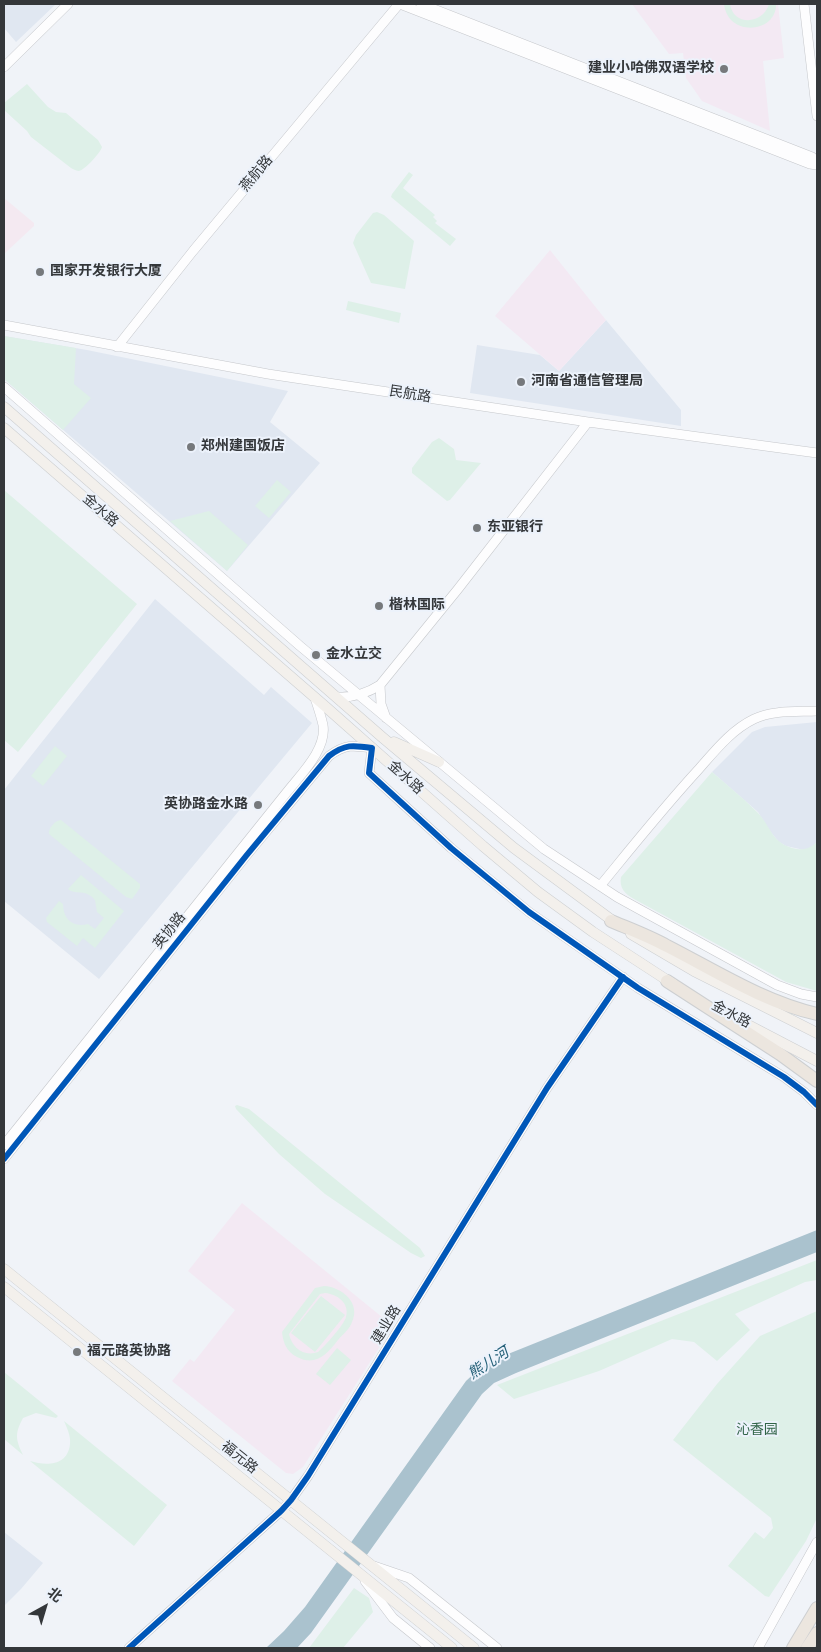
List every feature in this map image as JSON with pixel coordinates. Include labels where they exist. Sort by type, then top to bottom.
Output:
[{"type":"highway","points":[[611,921],[666,945],[714,972],[787,1006],[817,1014]]},
{"type":"highway","points":[[667,981],[817,1080]]},
{"type":"highway","points":[[793,1648],[817,1608]]},
{"type":"highway","points":[[807,1648],[817,1632]]},
{"type":"main road","name":"金水路","points":[[4,407],[382,737],[514,848],[611,921],[694,971],[817,1032]]},
{"type":"main road","name":"金水路","points":[[4,428],[315,698],[460,827],[538,892],[592,932],[667,981],[817,1061]]},
{"type":"main road","points":[[382,737],[438,762]]},
{"type":"main road","name":"福元路","points":[[4,1269],[474,1648]]},
{"type":"main road","name":"福元路","points":[[4,1287],[452,1648]]},
{"type":"street","points":[[4,66],[68,4]]},
{"type":"street","points":[[399,4],[810,164],[817,165]]},
{"type":"street","name":"燕航路","points":[[117,347],[205,236],[399,4]]},
{"type":"street","points":[[421,4],[817,161]]},
{"type":"street","points":[[804,4],[817,116]]},
{"type":"street","name":"民航路","points":[[4,325],[268,374],[588,422],[817,453]]},
{"type":"street","points":[[4,388],[300,646],[544,849],[600,886],[654,918],[777,985],[801,994],[817,997]]},
{"type":"street","points":[[336,697],[359,696],[370,692],[380,685],[458,589],[588,422]]},
{"type":"street","points":[[380,685],[381,704],[386,719]]},
{"type":"street","name":"英协路","points":[[4,1145],[287,792],[316,753],[322,737],[323,726],[315,698]]},
{"type":"street","points":[[600,886],[674,796],[724,741],[740,727],[769,713],[817,711]]},
{"type":"street","name":"英协路","points":[[4,1159],[329,756],[337,750],[354,745],[372,748]]},
{"type":"street","points":[[372,748],[369,773],[450,848],[528,912],[623,978],[775,1071],[804,1092],[817,1106]]},
{"type":"street","name":"建业路","points":[[129,1648],[291,1500],[380,1362],[546,1088],[623,978]]},
{"type":"street","points":[[758,1648],[817,1542]]},
{"type":"street","points":[[369,1563],[409,1578],[497,1648]]},
{"type":"street","points":[[359,1574],[393,1618],[430,1648]]},
{"type":"shaded area","points":[[4,4],[56,4],[16,42],[4,28]]},
{"type":"shaded area","name":"建业小哈佛双语学校","points":[[632,4],[778,4],[784,58],[763,61],[770,131],[702,101],[686,78],[683,53],[669,54]]},
{"type":"shaded area","points":[[4,198],[34,223],[34,226],[4,254]]},
{"type":"shaded area","points":[[550,250],[606,320],[559,371],[495,316]]},
{"type":"shaded area","points":[[606,320],[681,410],[681,426],[470,393],[477,345],[540,355],[559,371]]},
{"type":"shaded area","name":"郑州建国饭店","points":[[4,336],[87,350],[288,391],[270,422],[320,463],[227,571],[4,379]]},
{"type":"shaded area","points":[[155,599],[264,695],[271,687],[312,723],[99,979],[4,901],[4,790]]},
{"type":"shaded area","points":[[817,722],[817,842],[811,848],[804,850],[786,846],[779,842],[768,829],[758,812],[712,772],[752,732],[765,727]]},
{"type":"shaded area","points":[[242,1203],[393,1326],[303,1467],[293,1474],[286,1473],[172,1381],[190,1359],[194,1362],[235,1310],[188,1271]]},
{"type":"shaded area","points":[[4,1532],[43,1563],[4,1606]]},
{"type":"green space","points":[[724,4],[730,4],[732,11],[737,16],[748,20],[761,16],[769,4],[776,4],[774,14],[769,21],[761,26],[752,28],[742,27],[734,22],[727,15]]},
{"type":"green space","points":[[27,84],[48,107],[56,112],[66,113],[98,140],[102,147],[101,149],[82,170],[78,171],[71,168],[31,137],[4,110],[4,103]]},
{"type":"green space","points":[[409,172],[413,175],[403,188],[435,215],[433,217],[437,221],[435,223],[456,239],[450,246],[391,197]]},
{"type":"green space","points":[[377,212],[384,215],[414,241],[405,289],[371,283],[353,243],[356,235],[373,213]]},
{"type":"green space","points":[[348,301],[401,313],[399,323],[346,310]]},
{"type":"green space","points":[[4,336],[76,348],[74,384],[91,398],[63,430],[4,379]]},
{"type":"green space","points":[[439,438],[454,449],[456,460],[481,463],[450,500],[447,501],[412,473],[412,468],[432,442]]},
{"type":"green space","points":[[277,480],[291,492],[269,518],[255,506]]},
{"type":"green space","points":[[4,490],[137,604],[18,752],[4,740]]},
{"type":"green space","points":[[209,511],[248,545],[227,571],[170,521]]},
{"type":"green space","points":[[55,746],[67,756],[43,786],[31,776]]},
{"type":"green space","points":[[712,772],[756,811],[772,834],[781,843],[788,847],[803,849],[817,842],[817,991],[786,982],[634,899],[625,893],[622,887],[621,877]]},
{"type":"green space","points":[[61,820],[140,884],[140,888],[132,899],[126,897],[49,834],[52,825],[56,821]]},
{"type":"green space","points":[[81,875],[124,911],[95,948],[83,938],[77,946],[47,922],[46,918],[59,901],[63,904],[67,918],[78,925],[88,924],[95,929],[104,918],[97,912],[95,900],[91,896],[68,889]]},
{"type":"green space","points":[[235,1106],[249,1109],[420,1248],[425,1256],[421,1258],[411,1253],[325,1194],[279,1154],[236,1109]]},
{"type":"green space","points":[[817,1260],[817,1280],[805,1282],[735,1314],[750,1330],[717,1361],[694,1342],[672,1339],[599,1371],[514,1399],[497,1385]]},
{"type":"green space","points":[[331,1287],[343,1293],[352,1303],[354,1315],[350,1327],[330,1350],[321,1358],[310,1361],[297,1357],[288,1350],[283,1340],[282,1332],[315,1288]],"holes":[[[320,1294],[334,1295],[342,1300],[347,1312],[345,1321],[318,1352],[303,1352],[296,1347],[289,1334]]]},
{"type":"green space","points":[[321,1296],[345,1315],[315,1352],[291,1333]]},
{"type":"green space","name":"沁香园","points":[[817,1311],[817,1518],[806,1541],[769,1597],[765,1596],[728,1566],[755,1532],[764,1539],[773,1528],[771,1518],[673,1440],[717,1384],[760,1336]]},
{"type":"green space","points":[[337,1348],[351,1360],[330,1385],[316,1374]]},
{"type":"green space","points":[[4,1372],[58,1416],[56,1418],[36,1413],[23,1418],[18,1428],[17,1436],[18,1445],[23,1455],[4,1439]]},
{"type":"green space","points":[[64,1421],[167,1505],[134,1546],[30,1461],[49,1464],[65,1457],[70,1441]]},
{"type":"green space","points":[[354,1588],[369,1598],[373,1612],[343,1648],[309,1648]]},
{"type":"water","name":"熊儿河","points":[[817,1230],[817,1252],[494,1383],[482,1394],[311,1633],[297,1648],[266,1648],[305,1607],[466,1381],[476,1372],[508,1354]]},
{"type":"cycle path","points":[[4,1159],[246,856],[329,756],[340,749],[354,746],[372,748],[369,773],[451,848],[529,912],[638,988],[784,1077],[804,1092],[817,1105]]},
{"type":"cycle path","points":[[129,1648],[291,1500],[308,1476],[547,1088],[623,977]]},
{"type":"place","name":"建业小哈佛双语学校","points":[[724,69]]},
{"type":"place","name":"国家开发银行大厦","points":[[40,272]]},
{"type":"place","name":"河南省通信管理局","points":[[521,382]]},
{"type":"place","name":"郑州建国饭店","points":[[191,447]]},
{"type":"place","name":"东亚银行","points":[[477,528]]},
{"type":"place","name":"楷林国际","points":[[379,606]]},
{"type":"place","name":"金水立交","points":[[316,655]]},
{"type":"place","name":"英协路金水路","points":[[258,805]]},
{"type":"place","name":"福元路英协路","points":[[77,1352]]}]
